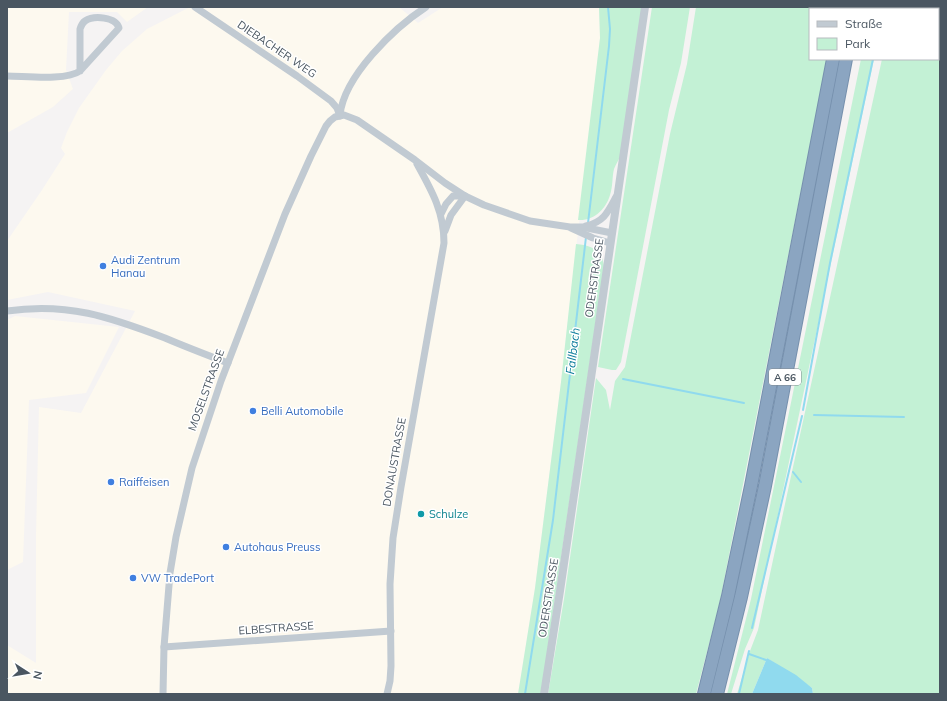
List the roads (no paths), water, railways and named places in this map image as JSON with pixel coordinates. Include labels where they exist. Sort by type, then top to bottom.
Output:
[{"type":"highway","name":"A 66","points":[[704,694],[728,596],[751,486],[833,60]]},
{"type":"highway","name":"A 66","points":[[717,694],[741,597],[764,486],[846,60]]},
{"type":"street","name":"DIEBACHER WEG","points":[[195,7],[332,101],[340,116]]},
{"type":"street","points":[[426,7],[391,35],[369,60],[348,88],[343,100],[340,116],[347,116],[357,120],[416,160],[445,183],[465,196],[484,205],[519,218],[570,227],[583,231],[593,238],[610,243]]},
{"type":"street","name":"ODERSTRASSE","points":[[544,694],[645,7]]},
{"type":"street","points":[[7,76],[67,77],[75,75],[80,71],[119,28],[112,19],[91,18],[82,24],[80,29],[80,71]]},
{"type":"street","name":"MOSELSTRASSE","points":[[163,694],[164,647],[170,573],[176,537],[192,468],[202,435],[292,197],[326,126],[335,117],[340,116]]},
{"type":"street","name":"DONAUSTRASSE","points":[[387,694],[391,666],[391,572],[393,538],[444,243],[441,214],[434,194],[416,160]]},
{"type":"street","points":[[583,231],[594,226],[605,216],[618,195]]},
{"type":"street","points":[[441,214],[446,204],[453,196],[465,196]]},
{"type":"street","name":"DONAUSTRASSE","points":[[444,235],[451,215],[465,196]]},
{"type":"street","points":[[594,226],[612,233]]},
{"type":"street","points":[[7,311],[54,308],[85,312],[128,324],[228,363]]},
{"type":"street","name":"ELBESTRASSE","points":[[164,647],[391,631]]},
{"type":"water","points":[[767,658],[796,675],[812,688],[813,694],[752,694]]},
{"type":"waterway","name":"Fallbach","points":[[588,223],[609,46],[610,29],[608,7]]},
{"type":"waterway","points":[[803,410],[830,263],[873,60]]},
{"type":"waterway","name":"Fallbach","points":[[525,694],[553,520],[586,237]]},
{"type":"waterway","points":[[623,379],[744,403]]},
{"type":"waterway","points":[[814,415],[904,417]]},
{"type":"waterway","points":[[752,628],[802,416]]},
{"type":"waterway","points":[[793,472],[801,482]]},
{"type":"waterway","points":[[739,694],[749,651]]},
{"type":"waterway","points":[[749,654],[766,660]]},
{"type":"place","name":"Audi Zentrum Hanau","points":[[103,266]]},
{"type":"place","name":"Belli Automobile","points":[[253,411]]},
{"type":"place","name":"Raiffeisen","points":[[111,482]]},
{"type":"place","name":"Schulze","points":[[421,514]]},
{"type":"place","name":"Autohaus Preuss","points":[[226,547]]},
{"type":"place","name":"VW TradePort","points":[[133,578]]}]
